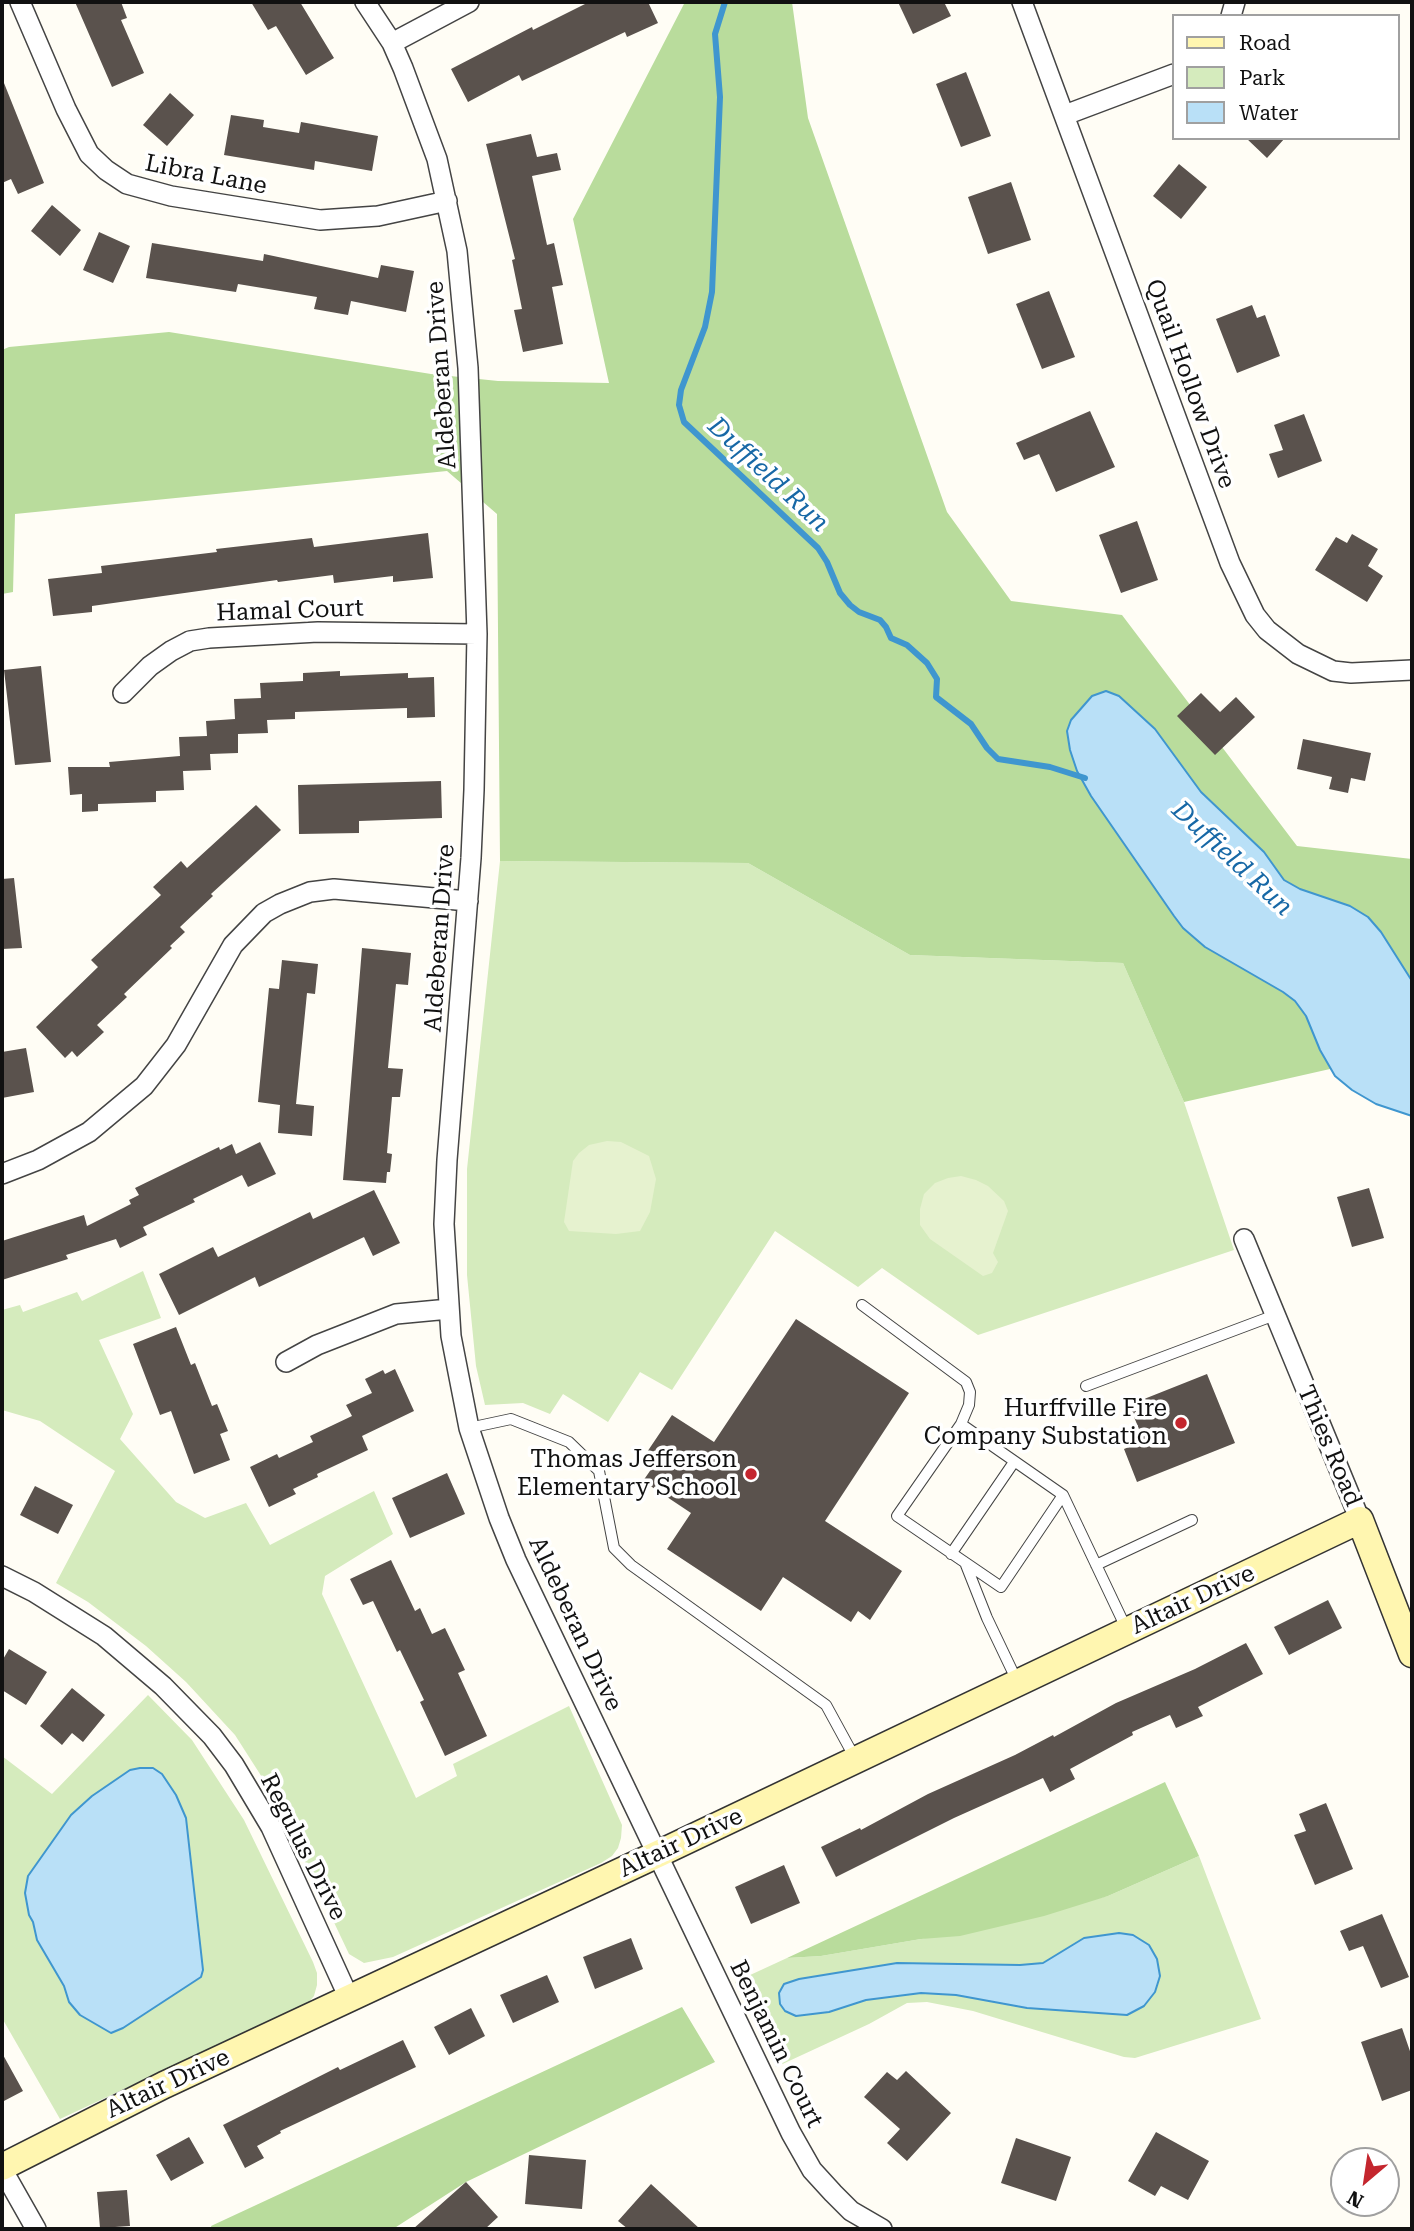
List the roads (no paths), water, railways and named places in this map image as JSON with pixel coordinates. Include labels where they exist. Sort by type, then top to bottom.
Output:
[{"type":"street","name":"Libra Lane","points":[[20,2],[89,154],[127,184],[171,196],[320,220],[378,216],[447,201]]},
{"type":"street","name":"Aldeberan Drive","points":[[365,2],[392,43],[437,159],[457,251],[468,368],[477,634],[474,790],[468,901],[446,1170],[444,1259],[456,1363],[469,1427],[516,1560],[658,1854]]},
{"type":"street","points":[[392,43],[469,2]]},
{"type":"street","name":"Quail Hollow Drive","points":[[1023,2],[1230,564],[1255,615],[1267,630],[1298,654],[1333,671],[1374,673],[1412,670]]},
{"type":"street","points":[[1065,116],[1172,75]]},
{"type":"street","name":"Hamal Court","points":[[123,693],[150,666],[171,651],[190,642],[209,638],[318,632],[477,634]]},
{"type":"street","points":[[2,1174],[38,1160],[89,1132],[144,1086],[176,1045],[233,945],[264,913],[310,892],[334,889],[468,901]]},
{"type":"street","name":"Thies Road","points":[[1244,1239],[1412,1654]]},
{"type":"street","points":[[286,1362],[317,1345],[396,1314],[449,1309]]},
{"type":"street","name":"Altair Drive","points":[[2,2168],[85,2123],[349,1997],[658,1854],[1360,1520]]},
{"type":"street","name":"Regulus Drive","points":[[2,1576],[34,1592],[104,1636],[172,1694],[212,1736],[234,1765],[271,1827],[349,1997]]},
{"type":"street","name":"Benjamin Court","points":[[658,1854],[791,2133],[812,2170],[851,2211],[882,2229]]},
{"type":"street","points":[[2,2168],[36,2229]]},
{"type":"lane","points":[[862,1305],[966,1382],[970,1392],[969,1405],[961,1424],[897,1516],[1001,1587],[1063,1495]]},
{"type":"lane","points":[[1086,1386],[1275,1315]]},
{"type":"lane","points":[[469,1427],[511,1419],[569,1442],[599,1471],[614,1548],[631,1565],[826,1705],[856,1760]]},
{"type":"lane","points":[[961,1424],[1063,1495],[1128,1631]]},
{"type":"lane","points":[[951,1554],[1014,1462]]},
{"type":"lane","points":[[1096,1565],[1192,1520]]},
{"type":"lane","points":[[966,1565],[987,1618],[1018,1683]]},
{"type":"water","points":[[1106,691],[1119,696],[1155,729],[1201,792],[1264,852],[1284,880],[1300,889],[1350,906],[1368,917],[1381,932],[1412,981],[1412,1116],[1376,1104],[1335,1076],[1320,1050],[1306,1016],[1295,1001],[1205,947],[1183,928],[1174,916],[1091,796],[1077,771],[1070,750],[1067,731],[1071,720],[1092,696]]},
{"type":"water","points":[[153,1768],[162,1774],[176,1795],[186,1818],[203,1970],[201,1977],[111,2033],[80,2015],[69,2002],[64,1986],[37,1940],[25,1893],[28,1876],[71,1815],[92,1796],[130,1770]]},
{"type":"water","points":[[1119,1933],[1133,1935],[1149,1945],[1157,1959],[1160,1976],[1155,1992],[1144,2006],[1127,2015],[1027,2008],[956,1995],[921,1993],[866,2000],[829,2012],[796,2016],[785,2011],[780,2004],[779,1993],[784,1984],[799,1979],[897,1963],[1043,1963],[1084,1938]]},
{"type":"waterway","name":"Duffield Run","points":[[725,2],[715,34],[720,97],[712,292],[705,327],[681,390],[679,405],[684,422],[818,548],[840,593],[850,605],[859,612],[880,620],[891,638],[907,645],[927,663],[937,679],[936,697],[971,724],[998,759],[1050,767],[1085,778]]},
{"type":"place","name":"Hurffville Fire Company Substation","points":[[1181,1423]]},
{"type":"place","name":"Thomas Jefferson Elementary School","points":[[751,1474]]}]
